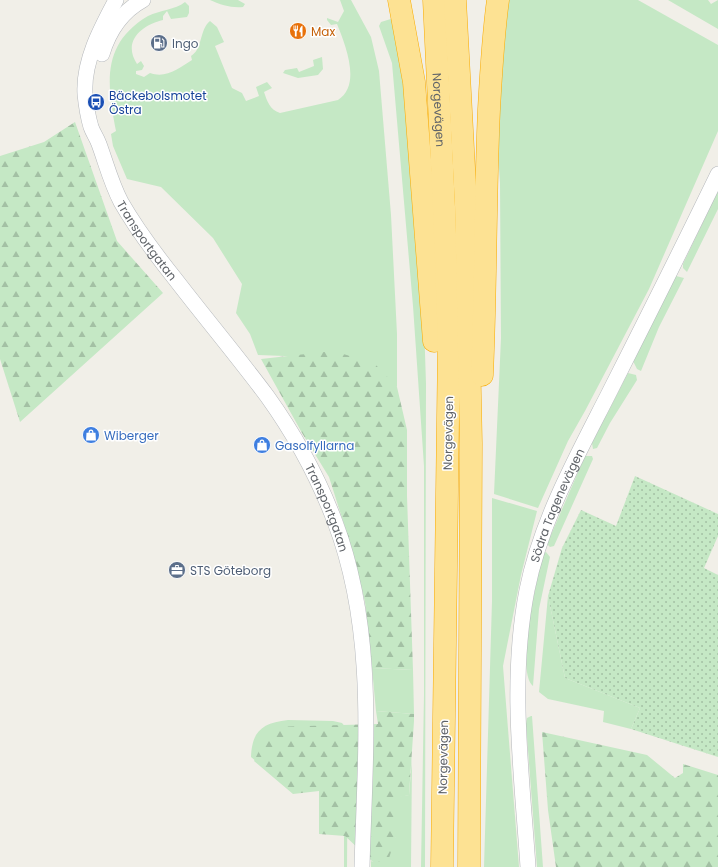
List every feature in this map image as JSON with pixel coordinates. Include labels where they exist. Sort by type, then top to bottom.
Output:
[{"type":"highway","points":[[399,0],[414,82],[434,333],[436,560],[444,678]]},
{"type":"highway","name":"Norgevägen","points":[[434,0],[449,342],[442,867]]},
{"type":"highway","name":"Norgevägen","points":[[455,0],[466,205],[471,443],[469,867]]},
{"type":"highway","points":[[471,443],[482,411],[486,294],[487,152],[498,0]]},
{"type":"street","name":"Transportgatan","points":[[116,0],[100,31],[87,67],[85,92],[91,128],[98,140],[108,171],[120,199],[139,233],[267,397],[297,441],[335,522],[355,592],[364,666],[366,712],[362,867]]},
{"type":"street","name":"Transportgatan","points":[[98,140],[99,127],[95,89],[97,70],[105,44],[114,26],[124,14],[143,0]]},
{"type":"street","name":"Södra Tagenevägen","points":[[528,867],[517,698],[519,645],[527,592],[537,546],[564,484],[718,174]]},
{"type":"green space","points":[[210,0],[238,0],[245,4],[243,7],[230,7]]},
{"type":"green space","points":[[340,0],[351,0],[371,37],[379,71],[391,215],[397,334],[397,387],[338,358],[258,355],[250,334],[236,313],[242,284],[213,238],[161,187],[127,179],[113,146],[111,134],[116,131],[111,97],[111,66],[115,52],[122,39],[133,27],[148,16],[177,7],[185,2],[189,6],[189,13],[187,17],[171,19],[167,11],[163,16],[163,20],[155,22],[136,35],[132,48],[133,56],[137,64],[141,61],[144,66],[142,70],[136,71],[136,74],[144,77],[150,73],[161,75],[167,74],[192,60],[191,56],[195,53],[204,29],[210,21],[217,27],[224,42],[215,46],[232,88],[242,93],[246,101],[259,96],[256,87],[267,82],[272,88],[264,92],[266,99],[274,110],[280,113],[338,100],[345,93],[349,85],[350,64],[337,24],[331,25],[327,18],[338,22],[344,11]]},
{"type":"green space","points":[[505,0],[638,0],[718,45],[718,131],[649,289],[568,441],[538,508],[494,494],[501,338],[500,183],[495,110]]},
{"type":"green space","points":[[668,0],[708,0],[711,4],[718,0],[718,29]]},
{"type":"green space","points":[[394,18],[403,43],[424,322],[426,384],[425,867],[421,867],[424,695],[424,466],[413,306],[392,63],[379,26],[381,22]]},
{"type":"green space","points":[[322,57],[323,69],[318,75],[298,78],[283,73],[285,70],[297,68],[299,72],[314,66],[313,60]]},
{"type":"green space","points":[[75,122],[117,241],[163,293],[20,422],[0,359],[0,156],[44,142]]},
{"type":"green space","points":[[718,191],[718,209],[687,272],[683,268],[683,264]]},
{"type":"green space","points":[[676,276],[684,278],[659,327],[641,371],[637,369],[633,361]]},
{"type":"green space","points":[[333,351],[374,363],[397,387],[407,430],[407,496],[413,670],[372,668],[365,602],[349,540],[329,477],[302,433],[261,359]]},
{"type":"green space","points":[[628,373],[636,375],[637,380],[610,423],[597,448],[593,449],[592,443]]},
{"type":"green space","points":[[585,456],[592,456],[593,459],[554,546],[550,547],[547,544]]},
{"type":"green space","points":[[635,476],[718,514],[718,536],[704,568],[718,575],[718,757],[631,729],[640,708],[565,678],[548,596],[562,548],[581,510],[616,526]]},
{"type":"green space","points":[[492,498],[537,511],[521,575],[503,666],[519,867],[484,867],[492,601]]},
{"type":"green space","points":[[546,552],[550,557],[539,609],[533,686],[528,677],[526,662],[529,622],[543,553]]},
{"type":"green space","points":[[548,596],[565,678],[640,708],[631,729],[603,722],[604,711],[548,699],[539,692]]},
{"type":"green space","points":[[372,668],[413,670],[414,714],[376,711]]},
{"type":"green space","points":[[376,711],[414,714],[414,721],[409,795],[396,798],[396,837],[388,861],[373,862],[345,836],[319,834],[319,791],[293,794],[254,761],[271,727],[378,724]]},
{"type":"green space","points":[[531,716],[543,867],[537,867],[526,724],[527,718]]},
{"type":"green space","points":[[288,720],[333,721],[342,723],[348,730],[347,867],[344,867],[344,791],[276,778],[251,757],[256,735],[260,730],[271,723]]},
{"type":"green space","points":[[542,732],[647,755],[675,778],[683,773],[683,764],[718,775],[718,867],[556,867],[548,810]]},
{"type":"green space","points":[[412,759],[411,867],[371,867],[371,861],[373,862],[396,837],[396,797],[409,795]]},
{"type":"place","name":"Max","points":[[298,31]]},
{"type":"place","name":"Ingo","points":[[159,43]]},
{"type":"place","name":"Bäckebolsmotet Östra","points":[[96,102]]},
{"type":"place","name":"Wiberger","points":[[91,435]]},
{"type":"place","name":"Gasolfyllarna","points":[[262,445]]},
{"type":"place","name":"STS Göteborg","points":[[177,570]]}]
